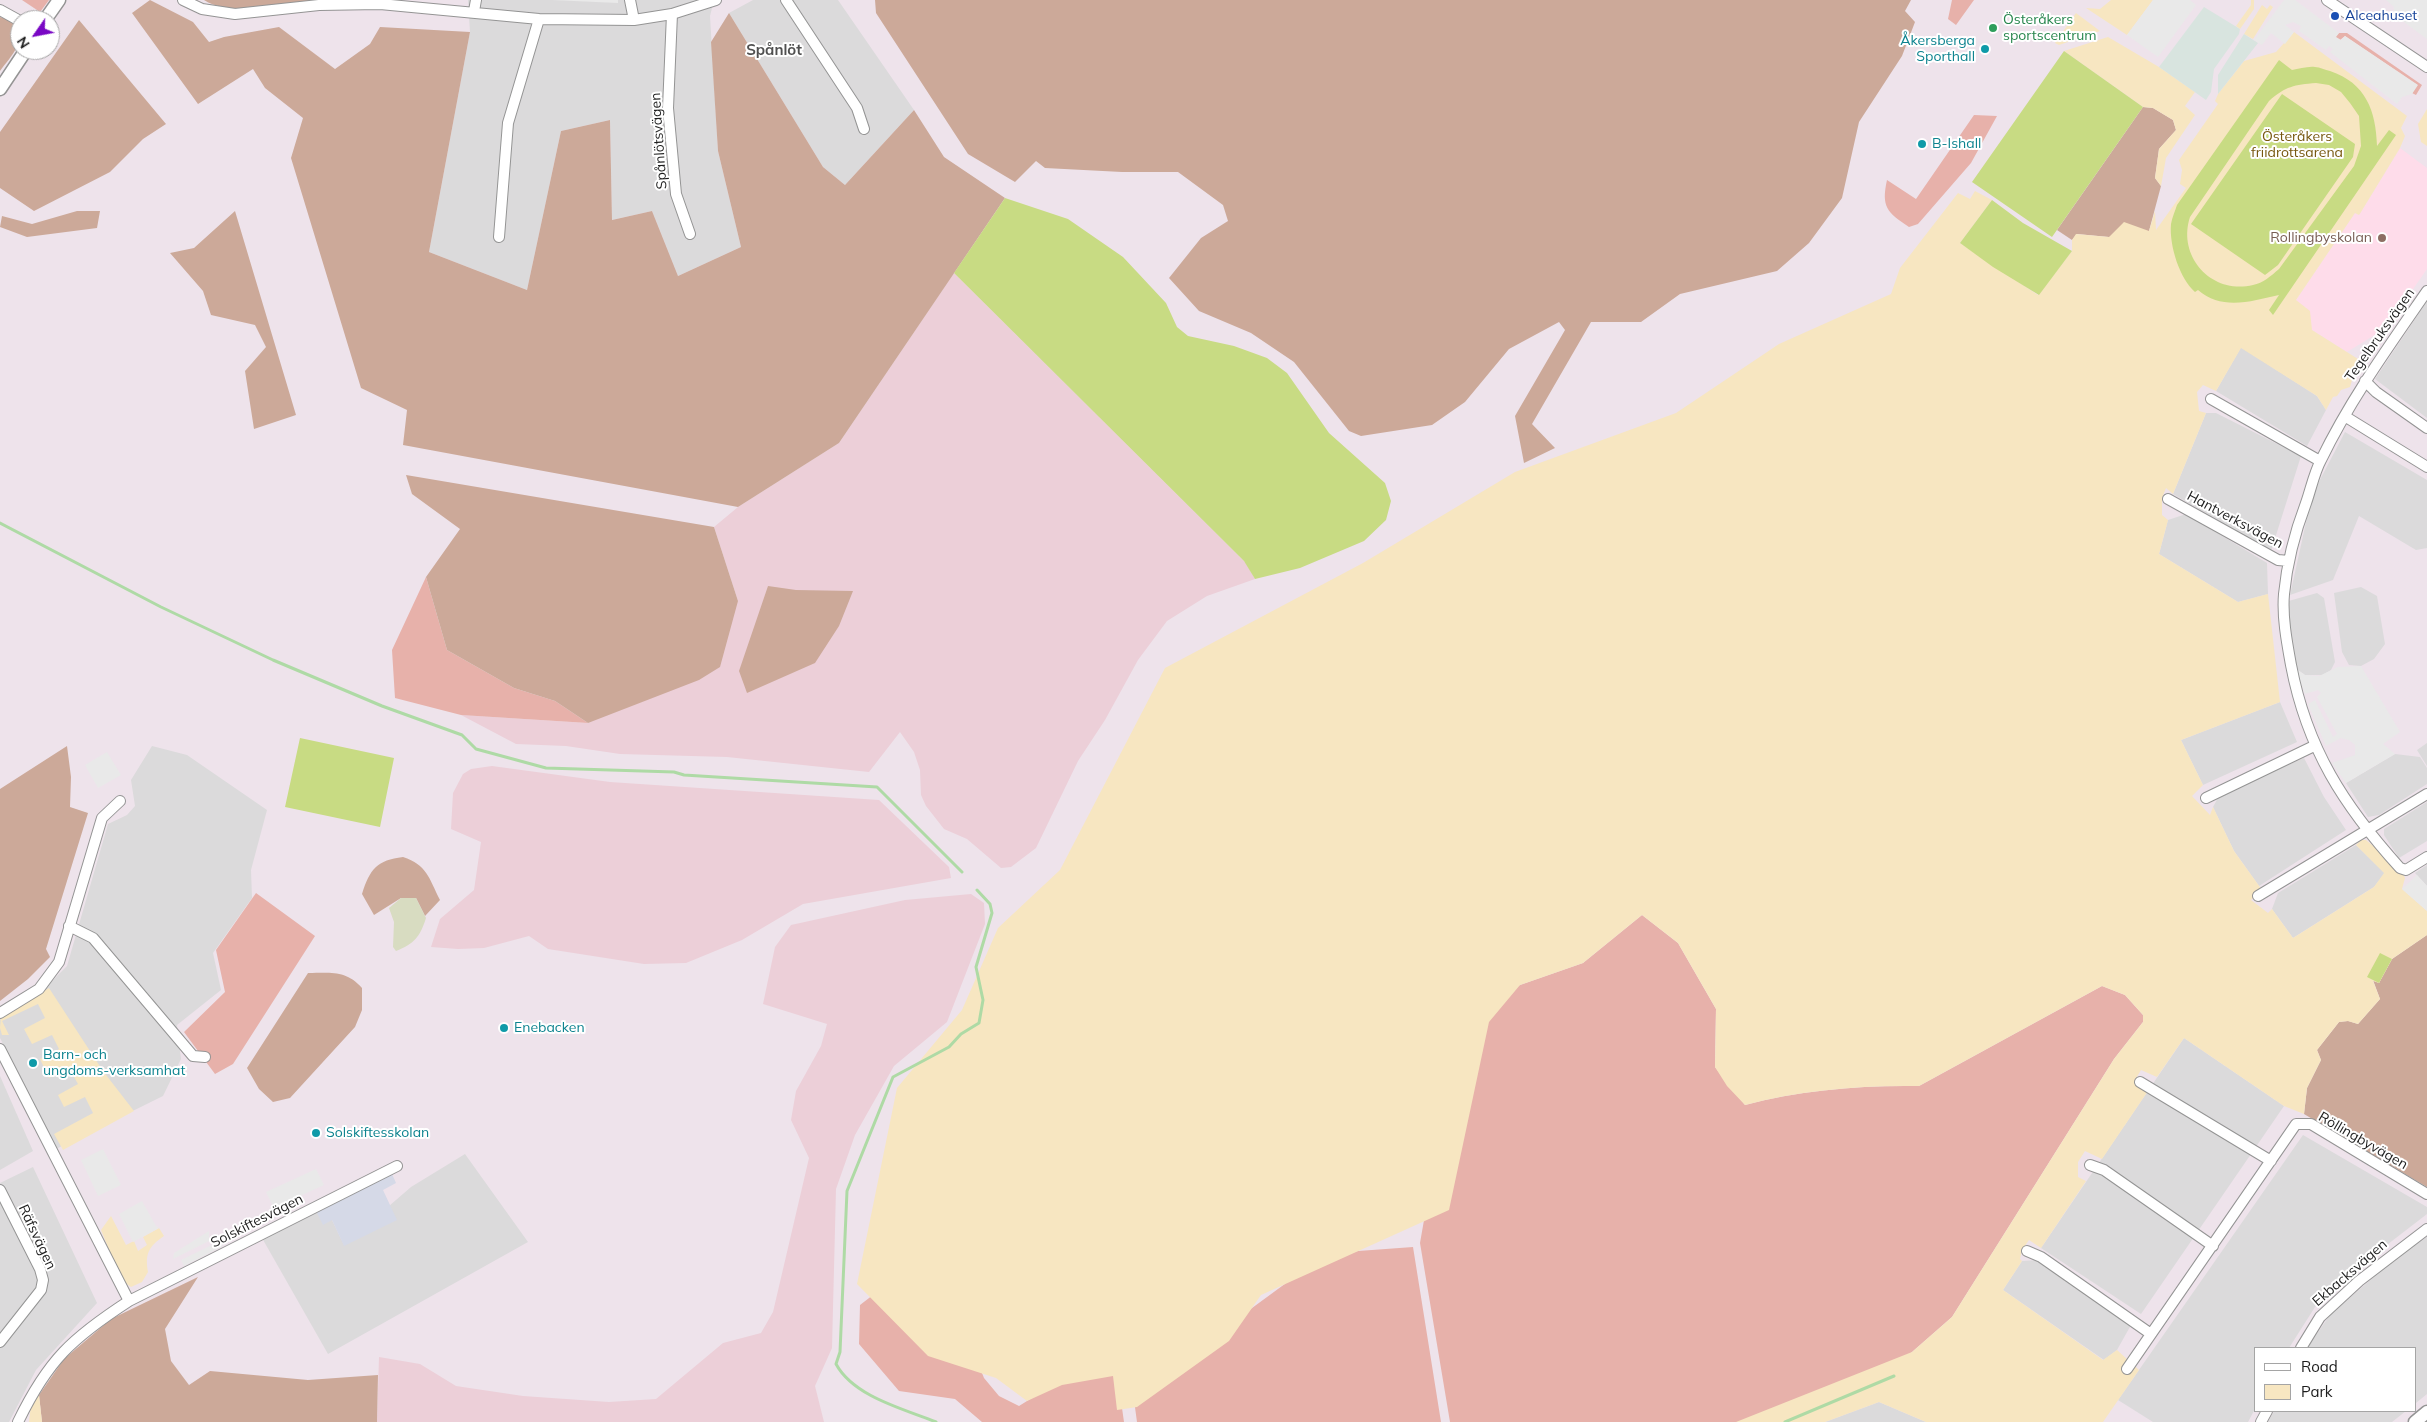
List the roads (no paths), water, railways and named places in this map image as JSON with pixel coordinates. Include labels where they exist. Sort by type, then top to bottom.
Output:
[{"type":"street","points":[[183,0],[202,10],[235,14],[319,5],[380,2],[539,19],[634,20],[672,14],[716,0]]},
{"type":"street","points":[[474,11],[476,0]]},
{"type":"street","points":[[630,0],[634,20]]},
{"type":"street","points":[[786,0],[857,108],[864,129]]},
{"type":"street","points":[[2327,0],[2427,67]]},
{"type":"street","name":"Spånlötsvägen","points":[[672,14],[668,108],[676,194],[690,234]]},
{"type":"street","points":[[499,237],[508,123],[539,19]]},
{"type":"street","points":[[0,89],[19,60]]},
{"type":"street","name":"Tegelbruksvägen","points":[[2355,396],[2427,291]]},
{"type":"street","points":[[2365,381],[2376,392],[2427,428]]},
{"type":"street","name":"Hantverksvägen","points":[[2355,396],[2346,416],[2320,461],[2295,534],[2284,596],[2287,645],[2295,686],[2314,746],[2345,800],[2367,832],[2400,868],[2406,870],[2427,857]]},
{"type":"street","points":[[2212,399],[2320,461]]},
{"type":"street","points":[[2346,416],[2427,466]]},
{"type":"street","name":"Hantverksvägen","points":[[2168,499],[2278,560],[2289,562]]},
{"type":"street","points":[[2206,798],[2314,746]]},
{"type":"street","points":[[2258,896],[2367,832],[2427,794]]},
{"type":"street","points":[[0,1013],[39,989],[59,962],[102,818],[120,800]]},
{"type":"street","points":[[69,926],[93,938],[194,1056],[205,1057]]},
{"type":"street","points":[[0,1049],[129,1301]]},
{"type":"street","points":[[2140,1082],[2271,1160]]},
{"type":"street","name":"Röllingbyvägen","points":[[2126,1369],[2296,1124],[2311,1124],[2427,1194]]},
{"type":"street","points":[[2090,1165],[2104,1170],[2213,1246]]},
{"type":"street","name":"Solskiftesvägen","points":[[18,1422],[33,1392],[48,1369],[72,1342],[129,1301],[397,1166]]},
{"type":"street","name":"Räfsvägen","points":[[0,1190],[40,1270],[43,1280],[41,1290],[0,1342]]},
{"type":"street","name":"Ekbacksvägen","points":[[2302,1347],[2320,1317],[2358,1281],[2427,1229]]},
{"type":"street","points":[[2027,1251],[2041,1256],[2151,1334]]},
{"type":"street","points":[[2415,1422],[2427,1412]]},
{"type":"waterway","points":[[0,523],[161,607],[273,660],[382,706],[462,735],[476,749],[546,768],[674,772],[684,775],[877,787],[962,872]]},
{"type":"waterway","points":[[936,1422],[895,1407],[867,1393],[844,1375],[836,1364],[840,1352],[847,1191],[893,1077],[949,1047],[961,1034],[979,1023],[983,1000],[976,967],[992,913],[990,904],[977,890]]},
{"type":"waterway","points":[[1785,1422],[1894,1376]]},
{"type":"place","name":"Alceahuset","points":[[2335,16]]},
{"type":"place","name":"Österåkers sportscentrum","points":[[1993,28]]},
{"type":"place","name":"Åkersberga Sporthall","points":[[1985,49]]},
{"type":"place","name":"B-Ishall","points":[[1922,144]]},
{"type":"place","name":"Rollingbyskolan","points":[[2382,238]]},
{"type":"place","name":"Enebacken","points":[[504,1028]]},
{"type":"place","name":"Barn- och ungdoms-verksamhat","points":[[33,1063]]},
{"type":"place","name":"Solskiftesskolan","points":[[316,1133]]},
{"type":"district","name":"Spånlöt","points":[[774,50]]},
{"type":"park label","name":"Österåkers friidrottsarena","points":[[2297,146]]}]
